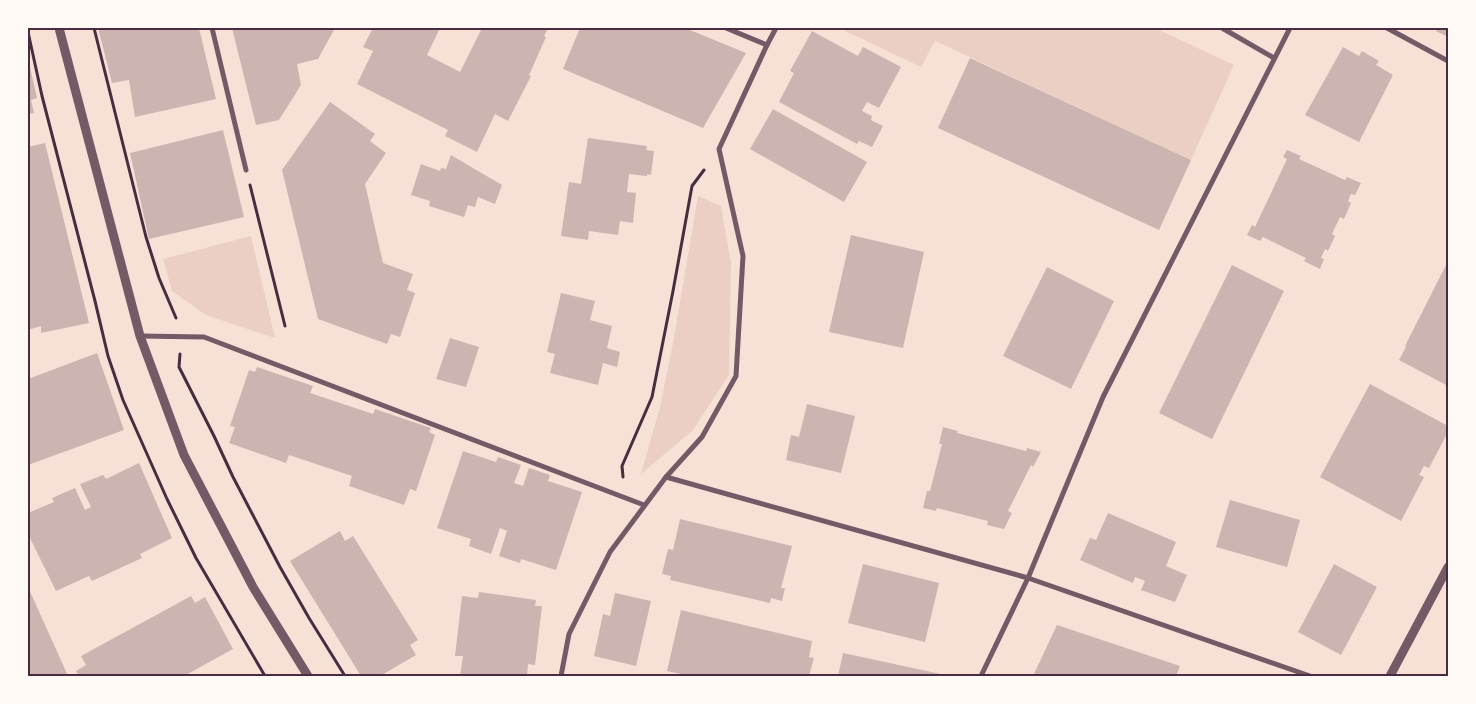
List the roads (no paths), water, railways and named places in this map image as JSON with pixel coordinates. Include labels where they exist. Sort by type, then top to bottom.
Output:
[{"type":"street","points":[[59,28],[140,336],[184,455],[253,587],[308,676]]},
{"type":"street","points":[[212,28],[246,170]]},
{"type":"street","points":[[726,28],[767,45]]},
{"type":"street","points":[[561,676],[568,634],[610,552],[666,477],[702,437],[736,376],[744,256],[719,149],[776,28]]},
{"type":"street","points":[[1222,28],[1274,58]]},
{"type":"street","points":[[981,676],[1028,578],[1103,396],[1290,28]]},
{"type":"street","points":[[1387,28],[1448,61]]},
{"type":"street","points":[[140,336],[204,337],[644,505]]},
{"type":"street","points":[[666,477],[1028,578],[1310,676]]},
{"type":"street","points":[[1390,676],[1448,566]]}]
